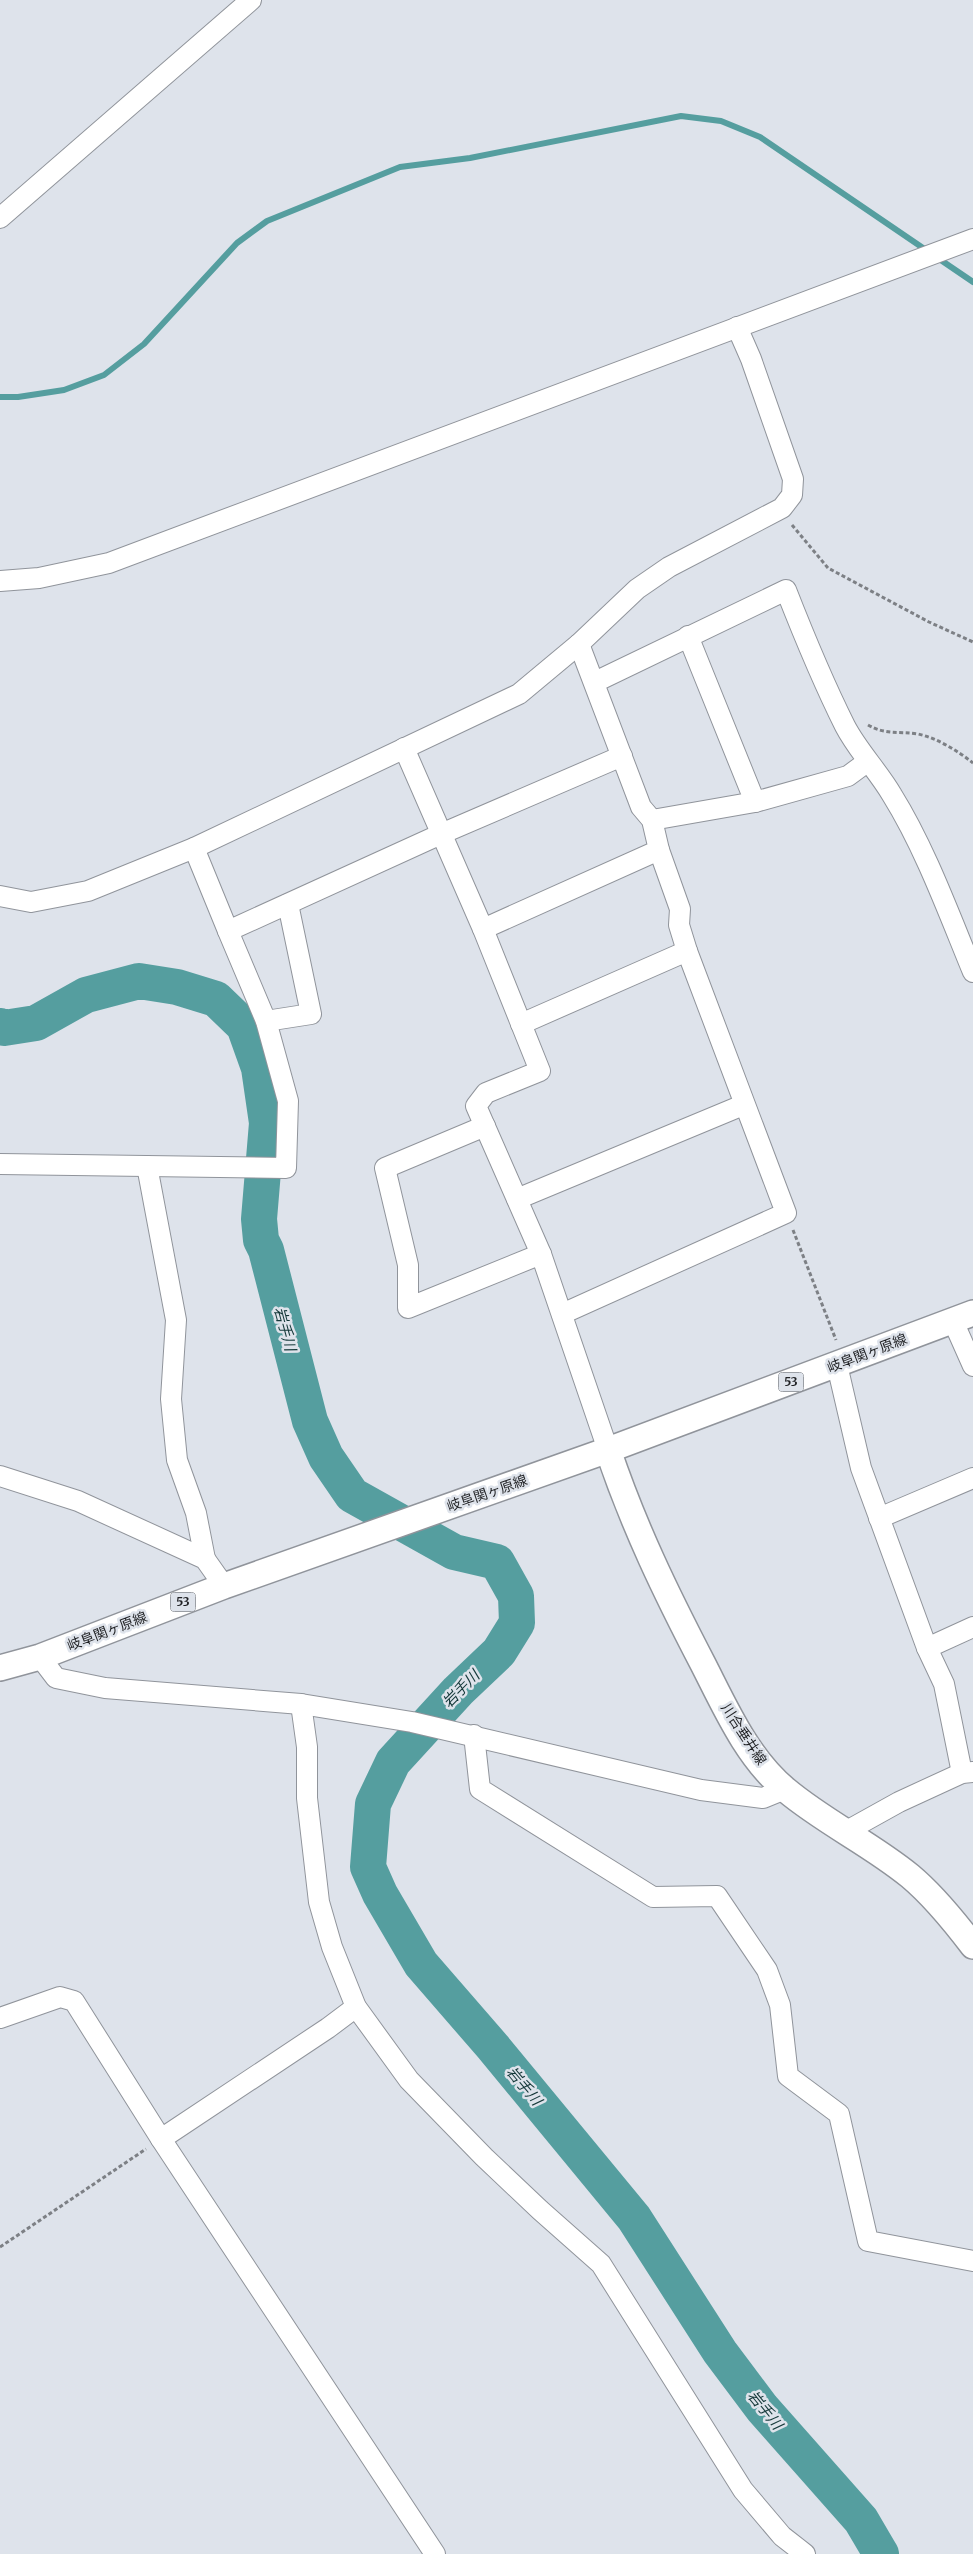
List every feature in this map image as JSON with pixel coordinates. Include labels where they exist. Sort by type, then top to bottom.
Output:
[{"type":"main road","name":"岐阜関ヶ原線","points":[[0,1668],[40,1657],[224,1586],[608,1450],[963,1317]]},
{"type":"main road","name":"川合垂井線","points":[[608,1450],[628,1509],[657,1576],[730,1716],[756,1757],[785,1789],[909,1876],[945,1910],[973,1946]]},
{"type":"street","points":[[0,218],[252,0]]},
{"type":"street","points":[[0,580],[39,578],[109,563],[973,238]]},
{"type":"street","points":[[0,896],[31,902],[88,891],[194,848],[519,694],[579,644],[638,589],[669,567],[782,508],[792,495],[794,479],[751,359],[737,327]]},
{"type":"street","points":[[595,682],[786,590],[802,631],[846,727],[867,762],[892,795],[934,878],[973,972]]},
{"type":"street","points":[[688,636],[754,802]]},
{"type":"street","points":[[562,1314],[786,1213],[743,1105],[687,951],[679,925],[680,910],[659,850],[652,820],[641,807],[579,644]]},
{"type":"street","points":[[404,748],[483,929],[540,1071],[486,1093],[476,1106],[541,1254],[608,1450]]},
{"type":"street","points":[[228,931],[442,834],[622,756]]},
{"type":"street","points":[[652,820],[754,802],[848,776],[867,762]]},
{"type":"street","points":[[0,1164],[286,1168],[288,1102],[266,1021],[194,848]]},
{"type":"street","points":[[483,929],[659,850]]},
{"type":"street","points":[[266,1021],[311,1014],[288,904]]},
{"type":"street","points":[[521,1024],[687,951]]},
{"type":"street","points":[[517,1199],[743,1105]]},
{"type":"street","points":[[485,1126],[385,1168],[408,1265],[408,1308],[541,1254]]},
{"type":"street","points":[[147,1166],[176,1320],[171,1399],[177,1460],[196,1513],[205,1559],[224,1586]]},
{"type":"street","points":[[963,1317],[973,1366]]},
{"type":"street","points":[[841,1363],[861,1468],[927,1648],[944,1684],[968,1772],[899,1802],[845,1832]]},
{"type":"street","points":[[0,1476],[78,1501],[205,1559]]},
{"type":"street","points":[[879,1518],[973,1478]]},
{"type":"street","points":[[927,1648],[973,1626]]},
{"type":"street","points":[[40,1657],[56,1678],[95,1686],[302,1704],[412,1722],[701,1790],[763,1798],[785,1789]]},
{"type":"street","points":[[302,1704],[306,1747],[307,1798],[318,1902],[332,1947],[356,2007],[416,2087],[512,2184],[601,2264],[743,2490],[782,2536],[805,2554]]},
{"type":"street","points":[[468,1734],[480,1789],[653,1897],[717,1896],[767,1970],[780,2005],[788,2076],[839,2114],[868,2241],[973,2262]]},
{"type":"street","points":[[0,2018],[60,1997],[74,2001],[161,2139],[435,2554]]},
{"type":"street","points":[[161,2139],[328,2028],[356,2007]]},
{"type":"path","points":[[782,508],[786,517],[828,568],[929,622],[973,642]]},
{"type":"path","points":[[846,727],[865,724],[888,733],[918,734],[961,754],[973,764]]},
{"type":"path","points":[[786,1213],[841,1363]]},
{"type":"path","points":[[0,2247],[161,2139]]},
{"type":"waterway","points":[[0,397],[18,397],[64,390],[104,375],[144,344],[237,243],[267,221],[400,167],[470,158],[681,116],[721,121],[760,137],[973,282]]},
{"type":"waterway","name":"岩手川","points":[[0,1026],[4,1028],[36,1023],[86,995],[139,981],[177,987],[216,999],[244,1026],[259,1068],[267,1123],[259,1219],[261,1240],[266,1250],[310,1421],[326,1457],[352,1495],[454,1552],[497,1562],[516,1596],[517,1623],[499,1652],[458,1691],[393,1762],[373,1804],[368,1867],[380,1894],[421,1964],[493,2047],[634,2218],[720,2352],[762,2408],[861,2520],[881,2554]]}]
